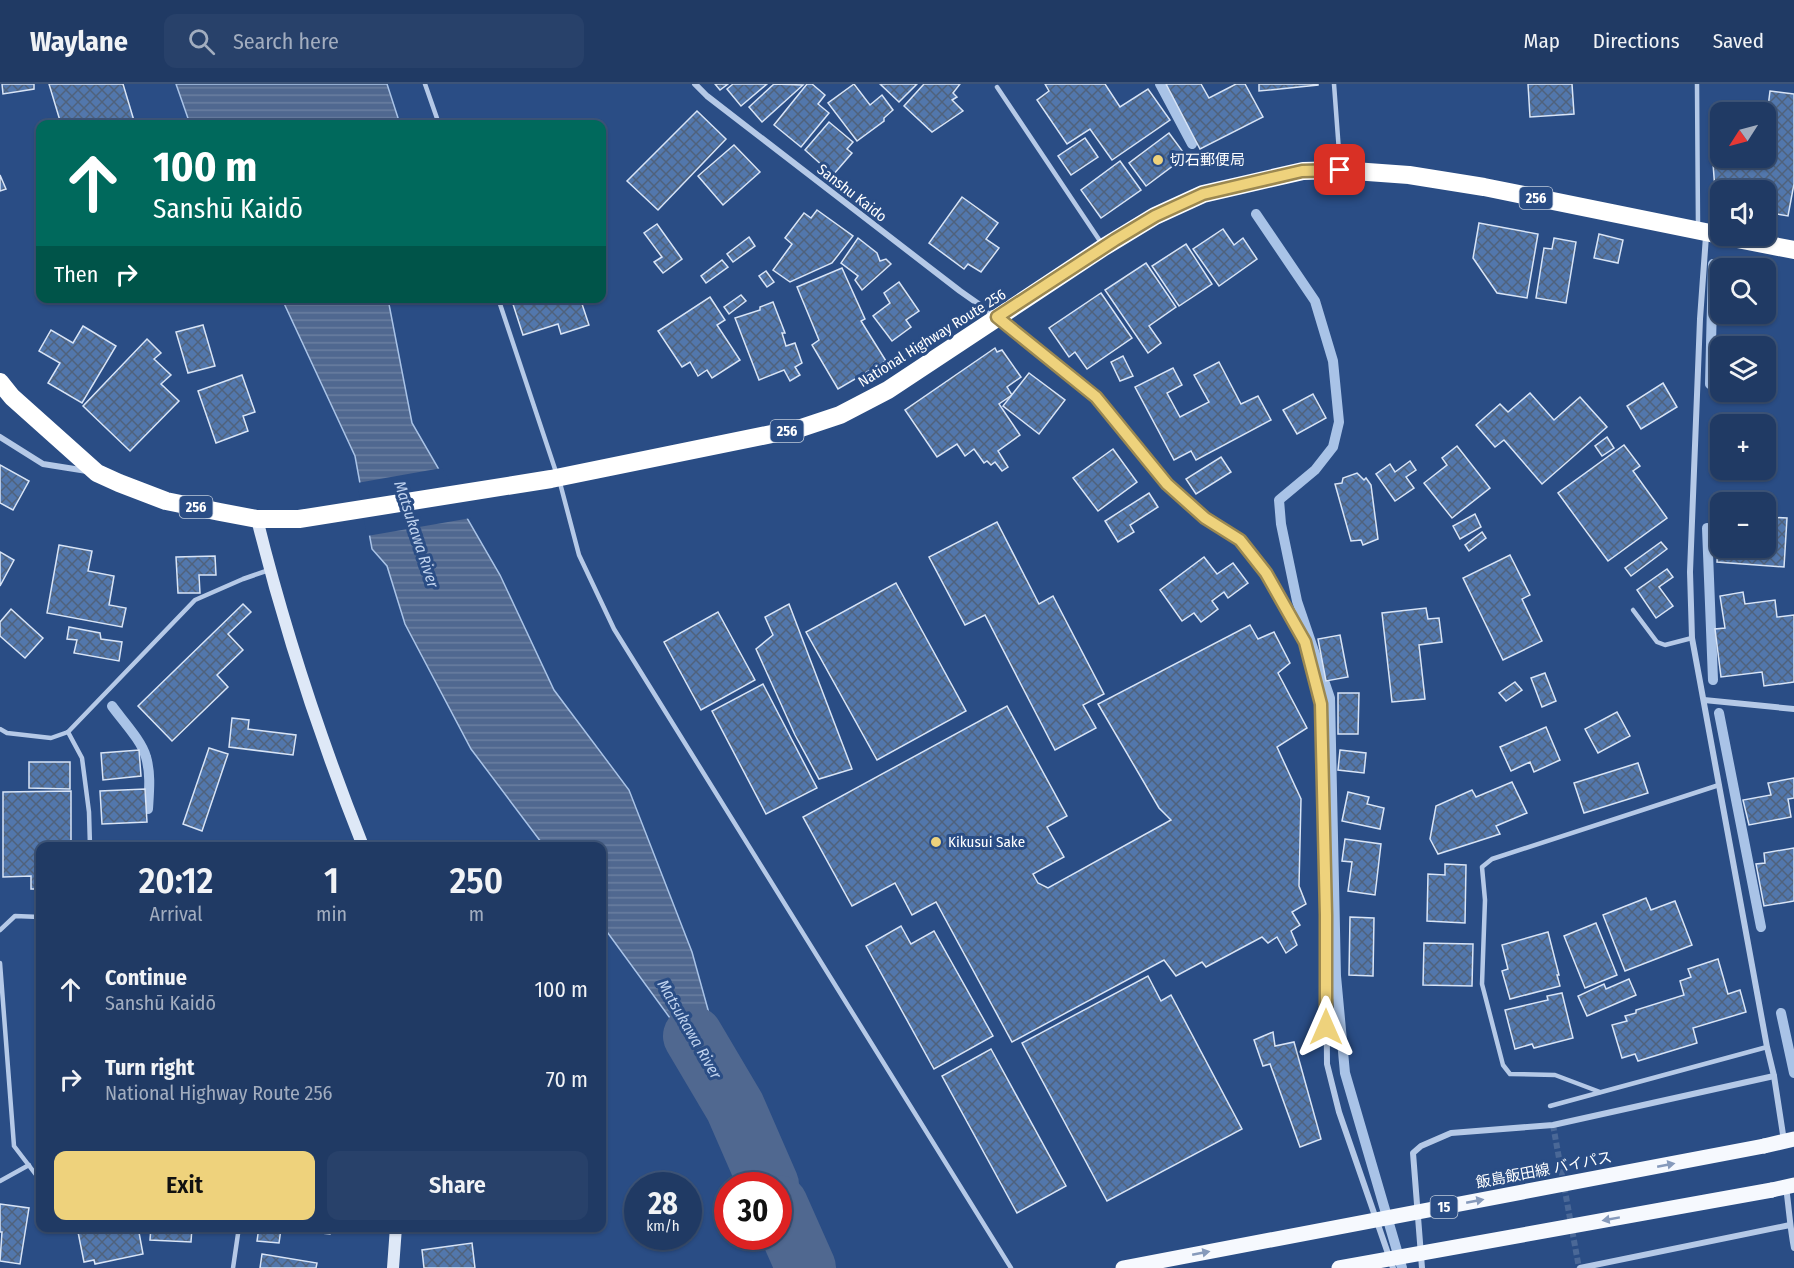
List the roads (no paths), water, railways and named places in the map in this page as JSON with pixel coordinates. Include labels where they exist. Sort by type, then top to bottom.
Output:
[{"type":"highway","name":"National Highway Route 256","points":[[0,382],[12,397],[97,472],[119,483],[166,501],[257,519],[299,519],[555,479],[801,428],[840,415],[888,390],[1104,247],[1155,216],[1203,194],[1302,171],[1340,170],[1409,175],[1473,185],[1710,233]]},
{"type":"highway","name":"National Highway Route 256","points":[[1775,246],[1794,250]]},
{"type":"main road","name":"飯島飯田線 バイパス","points":[[1123,1268],[1789,1140]]},
{"type":"main road","points":[[1339,1268],[1784,1188]]},
{"type":"street","name":"Sanshu Kaido","points":[[695,84],[960,291],[997,317],[1096,397],[1167,484],[1205,518],[1240,540],[1266,573],[1305,642],[1321,704],[1327,1064],[1339,1112],[1393,1268]]},
{"type":"street","points":[[1710,246],[1700,331],[1690,572],[1692,638],[1767,1047],[1789,1140]]},
{"type":"street","points":[[0,437],[43,464],[97,472]]},
{"type":"street","points":[[257,519],[269,570],[312,711],[361,842]]},
{"type":"street","points":[[1704,699],[1794,709]]},
{"type":"street","points":[[1422,1268],[1413,1153],[1421,1146],[1451,1133],[1553,1125],[1774,1076]]},
{"type":"street","points":[[1784,1188],[1790,1212],[1794,1248]]},
{"type":"street","points":[[1580,1268],[1790,1225]]},
{"type":"street","points":[[393,1268],[396,1232]]},
{"type":"lane","points":[[425,84],[438,120]]},
{"type":"lane","points":[[1334,84],[1340,170]]},
{"type":"lane","points":[[1697,84],[1710,213]]},
{"type":"lane","points":[[997,87],[1104,247]]},
{"type":"lane","points":[[500,303],[579,555],[614,629],[1011,1268]]},
{"type":"lane","points":[[0,729],[7,733],[51,738],[68,732],[195,600],[269,570]]},
{"type":"lane","points":[[1633,610],[1657,642],[1665,645],[1692,638]]},
{"type":"lane","points":[[68,732],[82,758],[89,812],[90,842]]},
{"type":"lane","points":[[1600,1092],[1555,1075],[1510,1074],[1503,1065],[1482,984],[1485,900],[1482,867],[1492,859],[1720,784]]},
{"type":"lane","points":[[0,930],[15,916],[36,917]]},
{"type":"lane","points":[[0,963],[14,1146],[36,1175]]},
{"type":"lane","points":[[1550,1106],[1767,1047]]},
{"type":"lane","points":[[0,1181],[29,1166]]},
{"type":"lane","points":[[233,1268],[238,1232]]},
{"type":"water","points":[[176,84],[387,84],[399,120],[189,120]]},
{"type":"water","points":[[284,303],[389,303],[412,423],[500,575],[554,690],[629,790],[692,952],[735,1107],[606,930],[606,842],[541,842],[471,749],[405,624],[387,566],[372,549],[355,456]]},
{"type":"waterway","points":[[1160,84],[1192,144]]},
{"type":"waterway","points":[[1256,214],[1315,301],[1333,361],[1339,422],[1333,447],[1315,470],[1279,500],[1281,524],[1297,601],[1330,698],[1336,976],[1345,1073],[1402,1268]]},
{"type":"waterway","points":[[1711,336],[1712,324]]},
{"type":"waterway","points":[[1707,528],[1713,680]]},
{"type":"waterway","points":[[112,706],[144,751],[149,776],[148,809]]},
{"type":"waterway","points":[[1719,713],[1761,927]]},
{"type":"waterway","points":[[1781,1013],[1794,1073]]},
{"type":"waterway","name":"Matsukawa River","points":[[693,1036],[735,1107],[763,1172]]},
{"type":"waterway","name":"Matsukawa River","points":[[792,1236],[806,1268]]},
{"type":"tunnel","points":[[1553,1125],[1579,1268]]},
{"type":"place","name":"切石郵便局","points":[[1158,160]]},
{"type":"place","name":"Kikusui Sake","points":[[936,842]]}]
